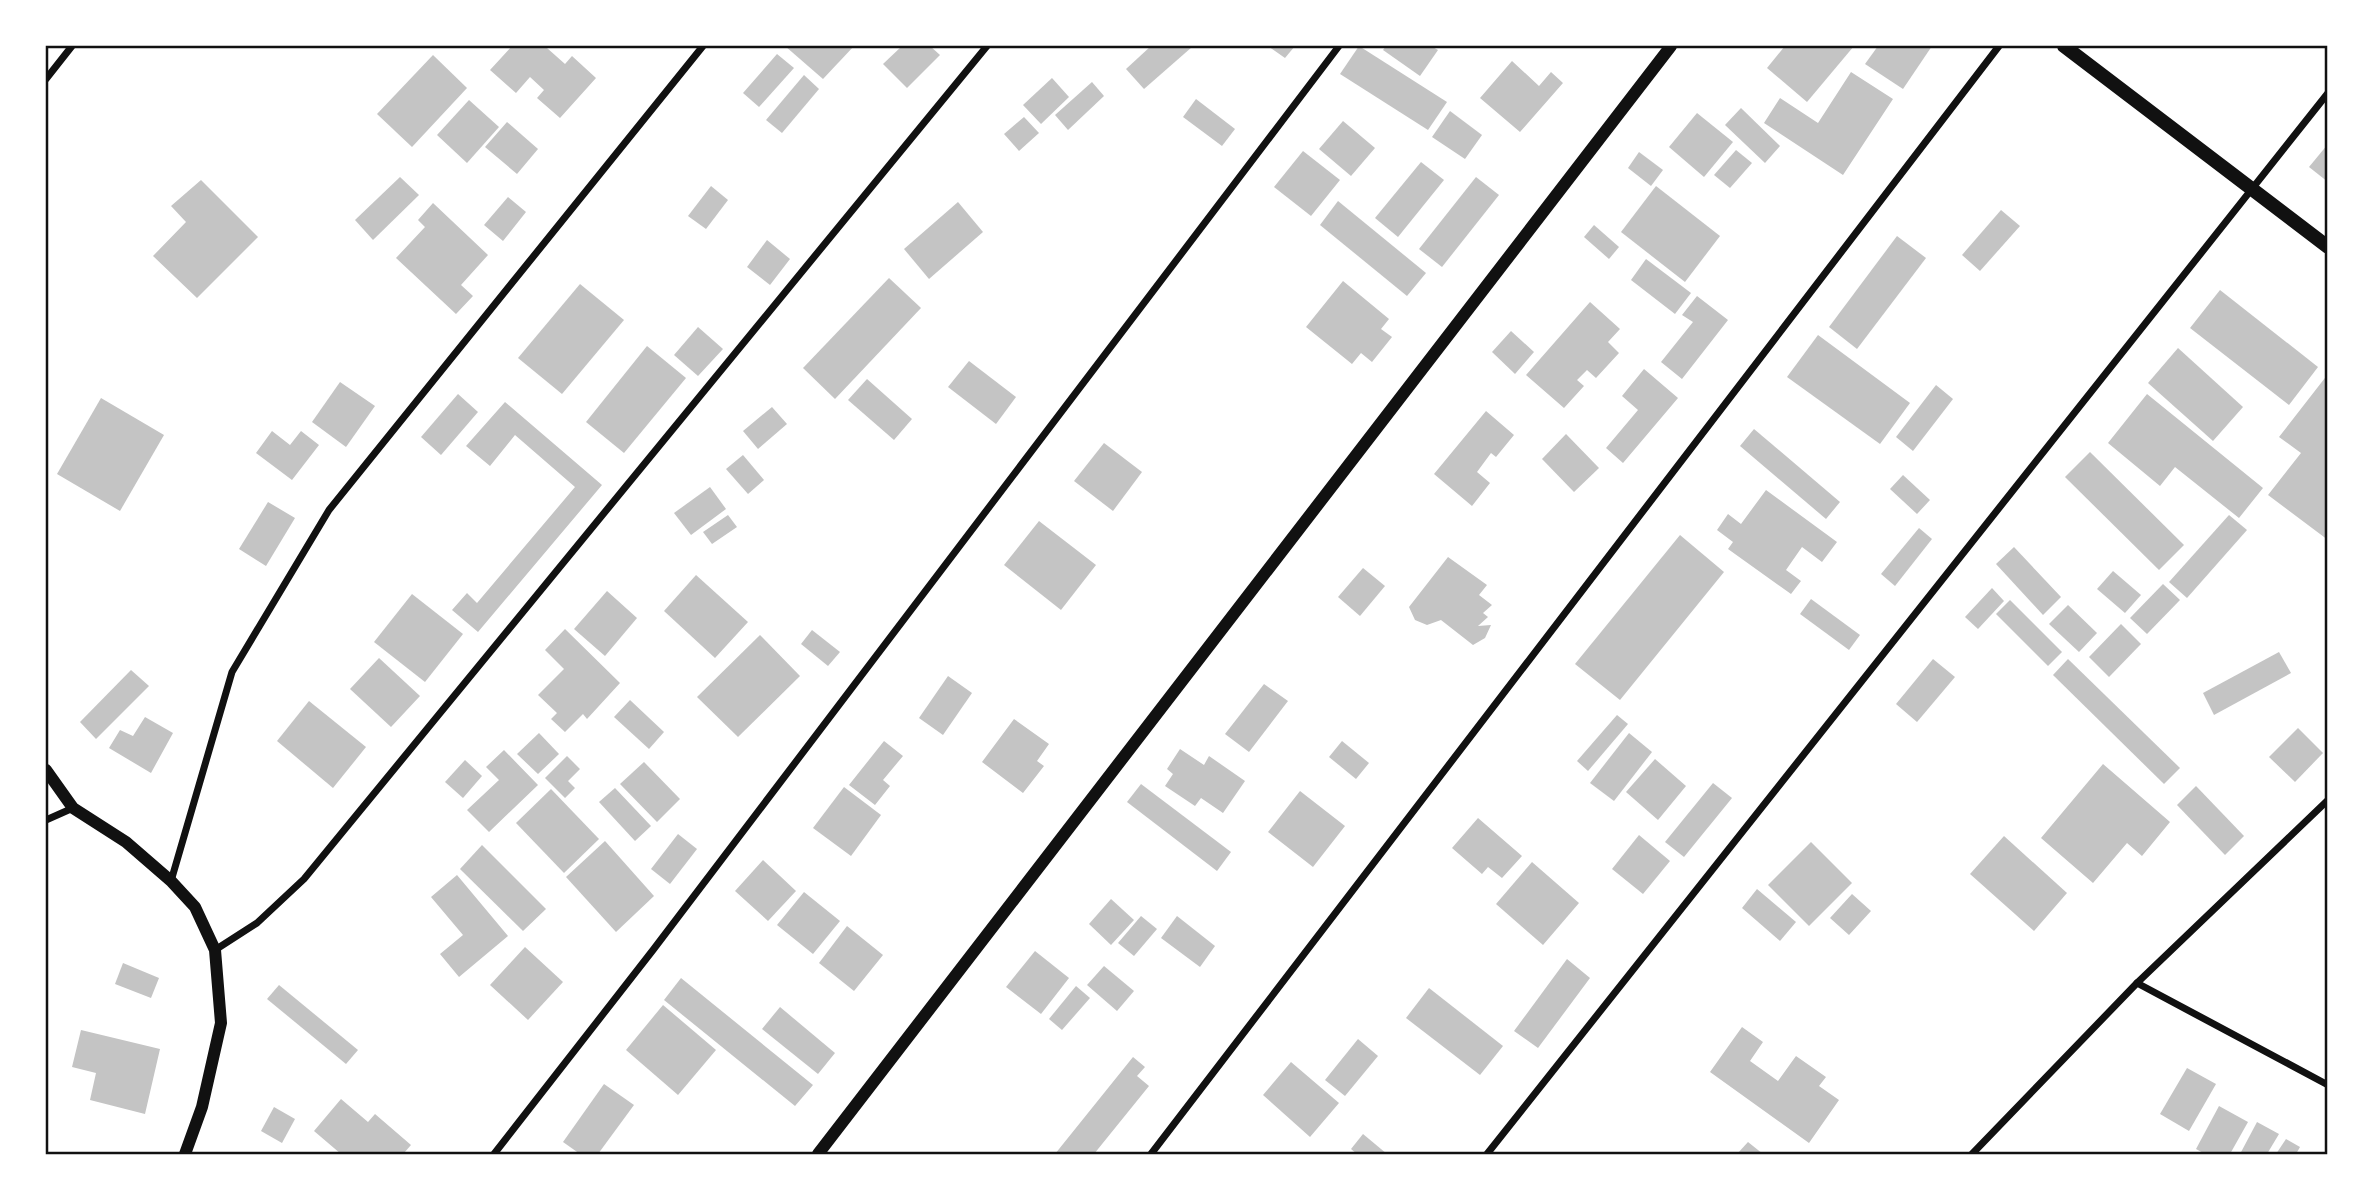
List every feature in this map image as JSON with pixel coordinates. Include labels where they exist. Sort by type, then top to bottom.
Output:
[{"type":"main road","points":[[2064,46],[2328,247]]},
{"type":"street","points":[[46,79],[72,46]]},
{"type":"street","points":[[171,881],[232,672],[329,510],[703,46]]},
{"type":"street","points":[[215,950],[257,923],[304,879],[987,46]]},
{"type":"street","points":[[495,1154],[670,928],[1339,46]]},
{"type":"street","points":[[818,1154],[1671,46]]},
{"type":"street","points":[[1151,1154],[1999,46]]},
{"type":"street","points":[[1487,1154],[2328,93]]},
{"type":"street","points":[[46,770],[73,808],[126,842],[171,881],[195,907],[215,950],[221,1023],[202,1107],[185,1154]]},
{"type":"street","points":[[1972,1154],[2137,983],[2328,800]]},
{"type":"street","points":[[46,820],[73,808]]},
{"type":"street","points":[[2137,983],[2328,1085]]},
{"type":"building","points":[[512,46],[549,46],[547,48],[565,64],[572,56],[596,78],[560,118],[537,98],[544,90],[530,77],[516,93],[490,70]]},
{"type":"building","points":[[785,46],[854,46],[823,79]]},
{"type":"building","points":[[902,46],[930,46],[940,55],[907,88],[883,64]]},
{"type":"building","points":[[1151,46],[1192,47],[1144,89],[1126,69]]},
{"type":"building","points":[[1268,46],[1295,46],[1285,58]]},
{"type":"building","points":[[1359,46],[1447,102],[1428,130],[1340,74]]},
{"type":"building","points":[[1386,46],[1431,46],[1438,50],[1420,76],[1383,50]]},
{"type":"building","points":[[1785,46],[1854,46],[1807,102],[1767,68]]},
{"type":"building","points":[[1878,46],[1932,46],[1903,89],[1865,64]]},
{"type":"building","points":[[777,54],[794,68],[759,107],[743,93]]},
{"type":"building","points":[[433,55],[467,88],[412,147],[377,114]]},
{"type":"building","points":[[1512,61],[1539,86],[1551,72],[1563,83],[1520,132],[1480,98]]},
{"type":"building","points":[[1851,72],[1893,99],[1843,175],[1764,123],[1780,98],[1818,123]]},
{"type":"building","points":[[804,75],[819,89],[782,133],[766,120]]},
{"type":"building","points":[[1052,78],[1069,97],[1041,124],[1023,105]]},
{"type":"building","points":[[1092,82],[1104,96],[1068,130],[1055,115]]},
{"type":"building","points":[[1196,99],[1235,129],[1222,146],[1183,117]]},
{"type":"building","points":[[469,100],[499,127],[467,163],[437,135]]},
{"type":"building","points":[[1741,108],[1780,146],[1765,163],[1725,125]]},
{"type":"building","points":[[1450,111],[1482,135],[1465,159],[1432,137]]},
{"type":"building","points":[[1697,113],[1733,142],[1704,177],[1669,147]]},
{"type":"building","points":[[1024,117],[1039,133],[1019,151],[1004,134]]},
{"type":"building","points":[[1343,121],[1375,148],[1351,176],[1319,149]]},
{"type":"building","points":[[507,122],[538,149],[517,174],[485,147]]},
{"type":"building","points":[[2328,144],[2328,182],[2309,167]]},
{"type":"building","points":[[1736,150],[1752,163],[1730,188],[1714,175]]},
{"type":"building","points":[[1303,151],[1340,180],[1311,216],[1274,187]]},
{"type":"building","points":[[1639,152],[1663,170],[1651,186],[1628,168]]},
{"type":"building","points":[[1421,162],[1444,180],[1398,237],[1375,218]]},
{"type":"building","points":[[400,177],[419,195],[373,240],[355,220]]},
{"type":"building","points":[[1476,177],[1499,195],[1442,267],[1419,249]]},
{"type":"building","points":[[201,180],[258,237],[197,298],[153,256],[186,222],[171,206]]},
{"type":"building","points":[[711,186],[728,200],[706,229],[688,216]]},
{"type":"building","points":[[1656,186],[1720,236],[1685,282],[1621,232]]},
{"type":"building","points":[[508,197],[526,212],[503,241],[484,225]]},
{"type":"building","points":[[1338,201],[1426,273],[1407,296],[1320,225]]},
{"type":"building","points":[[958,202],[983,232],[929,279],[904,249]]},
{"type":"building","points":[[433,203],[488,255],[461,285],[473,296],[456,314],[396,258],[425,227],[418,220]]},
{"type":"building","points":[[2001,210],[2020,226],[1980,271],[1962,255]]},
{"type":"building","points":[[1594,225],[1619,247],[1609,259],[1584,237]]},
{"type":"building","points":[[1897,236],[1926,258],[1857,349],[1829,327]]},
{"type":"building","points":[[767,240],[790,259],[770,285],[747,267]]},
{"type":"building","points":[[1646,259],[1691,293],[1675,314],[1631,280]]},
{"type":"building","points":[[889,278],[921,308],[835,399],[803,368]]},
{"type":"building","points":[[1343,281],[1389,319],[1381,329],[1392,337],[1372,362],[1361,353],[1352,364],[1306,327]]},
{"type":"building","points":[[580,284],[624,320],[562,394],[518,358]]},
{"type":"building","points":[[2220,290],[2318,367],[2289,405],[2190,328]]},
{"type":"building","points":[[1697,296],[1728,320],[1682,379],[1661,362],[1693,322],[1682,315]]},
{"type":"building","points":[[1590,302],[1620,329],[1608,342],[1619,353],[1596,378],[1587,370],[1577,380],[1584,386],[1564,408],[1526,375]]},
{"type":"building","points":[[698,327],[723,349],[698,376],[674,355]]},
{"type":"building","points":[[1511,331],[1534,352],[1515,374],[1492,352]]},
{"type":"building","points":[[1818,335],[1910,403],[1880,444],[1787,377]]},
{"type":"building","points":[[647,346],[686,378],[624,453],[586,422]]},
{"type":"building","points":[[2178,348],[2243,407],[2213,441],[2148,383]]},
{"type":"building","points":[[969,361],[1016,397],[996,424],[948,387]]},
{"type":"building","points":[[1644,369],[1678,398],[1623,463],[1606,448],[1638,410],[1622,396]]},
{"type":"building","points":[[2328,374],[2328,540],[2268,495],[2301,453],[2279,437]]},
{"type":"building","points":[[867,379],[912,419],[894,440],[848,400]]},
{"type":"building","points":[[340,382],[375,406],[346,447],[312,422]]},
{"type":"building","points":[[1936,385],[1953,399],[1913,451],[1896,437]]},
{"type":"building","points":[[458,394],[478,412],[441,455],[421,437]]},
{"type":"building","points":[[2147,394],[2263,488],[2239,518],[2175,467],[2160,486],[2108,443]]},
{"type":"building","points":[[101,398],[164,435],[120,511],[57,474]]},
{"type":"building","points":[[505,402],[602,485],[478,632],[452,610],[467,593],[477,603],[575,487],[515,435],[490,466],[466,446]]},
{"type":"building","points":[[772,407],[787,424],[758,449],[743,431]]},
{"type":"building","points":[[1486,411],[1514,435],[1496,457],[1491,453],[1477,472],[1490,483],[1472,506],[1434,474]]},
{"type":"building","points":[[1754,429],[1840,502],[1826,519],[1740,446]]},
{"type":"building","points":[[272,431],[290,445],[301,431],[319,445],[292,480],[256,453]]},
{"type":"building","points":[[1566,434],[1599,468],[1574,492],[1542,459]]},
{"type":"building","points":[[1104,443],[1142,472],[1113,511],[1074,481]]},
{"type":"building","points":[[2090,452],[2184,545],[2159,570],[2065,477]]},
{"type":"building","points":[[743,455],[764,480],[748,494],[726,469]]},
{"type":"building","points":[[1903,475],[1930,500],[1917,514],[1890,489]]},
{"type":"building","points":[[710,487],[726,509],[691,535],[674,513]]},
{"type":"building","points":[[1766,490],[1837,542],[1822,562],[1802,547],[1786,570],[1801,581],[1791,594],[1728,549],[1733,542],[1717,530],[1728,514],[1741,524]]},
{"type":"building","points":[[268,502],[295,518],[266,566],[239,549]]},
{"type":"building","points":[[728,515],[737,527],[712,544],[703,532]]},
{"type":"building","points":[[2229,515],[2247,530],[2187,598],[2169,582]]},
{"type":"building","points":[[1039,521],[1096,565],[1061,610],[1004,565]]},
{"type":"building","points":[[1919,528],[1932,539],[1895,586],[1881,574]]},
{"type":"building","points":[[1680,535],[1724,572],[1620,700],[1575,664]]},
{"type":"building","points":[[2014,547],[2061,597],[2043,615],[1996,564]]},
{"type":"building","points":[[1448,557],[1487,585],[1479,595],[1492,605],[1483,613],[1488,617],[1478,626],[1491,625],[1485,638],[1473,645],[1441,620],[1427,625],[1415,620],[1409,607]]},
{"type":"building","points":[[1363,568],[1385,586],[1360,616],[1338,597]]},
{"type":"building","points":[[2113,571],[2141,595],[2125,613],[2097,589]]},
{"type":"building","points":[[696,575],[748,622],[715,658],[664,611]]},
{"type":"building","points":[[2163,584],[2180,600],[2147,634],[2130,618]]},
{"type":"building","points":[[1992,588],[2004,601],[1978,629],[1965,617]]},
{"type":"building","points":[[607,591],[637,618],[605,656],[574,629]]},
{"type":"building","points":[[412,594],[463,634],[425,682],[374,642]]},
{"type":"building","points":[[1811,599],[1860,635],[1849,650],[1800,614]]},
{"type":"building","points":[[2010,600],[2062,652],[2048,666],[1996,614]]},
{"type":"building","points":[[2068,605],[2097,633],[2079,652],[2049,624]]},
{"type":"building","points":[[2121,624],[2141,644],[2109,677],[2089,657]]},
{"type":"building","points":[[565,629],[620,683],[587,719],[583,714],[565,732],[551,719],[557,713],[538,695],[564,669],[545,650]]},
{"type":"building","points":[[812,630],[840,652],[828,666],[801,644]]},
{"type":"building","points":[[760,635],[800,676],[738,737],[697,697]]},
{"type":"building","points":[[2279,652],[2291,673],[2214,715],[2203,693]]},
{"type":"building","points":[[379,658],[420,696],[391,727],[350,689]]},
{"type":"building","points":[[1933,659],[1955,677],[1917,722],[1896,704]]},
{"type":"building","points":[[2068,659],[2180,768],[2164,784],[2053,675]]},
{"type":"building","points":[[131,670],[149,686],[96,739],[80,722]]},
{"type":"building","points":[[948,676],[972,693],[943,735],[919,718]]},
{"type":"building","points":[[1264,684],[1288,701],[1249,752],[1225,734]]},
{"type":"building","points":[[630,700],[664,732],[649,749],[614,717]]},
{"type":"building","points":[[309,701],[366,747],[333,788],[277,741]]},
{"type":"building","points":[[1617,715],[1628,724],[1588,771],[1577,761]]},
{"type":"building","points":[[145,717],[173,733],[151,773],[109,748],[120,730],[133,736]]},
{"type":"building","points":[[1014,719],[1049,744],[1037,761],[1044,766],[1023,793],[982,762]]},
{"type":"building","points":[[2298,728],[2323,753],[2295,782],[2269,757]]},
{"type":"building","points":[[539,733],[559,754],[538,774],[517,754]]},
{"type":"building","points":[[1629,733],[1652,752],[1614,801],[1590,783]]},
{"type":"building","points":[[884,741],[903,756],[883,780],[890,786],[875,805],[849,785]]},
{"type":"building","points":[[1342,741],[1369,763],[1356,779],[1329,757]]},
{"type":"building","points":[[1180,749],[1204,765],[1209,756],[1245,781],[1223,813],[1201,798],[1195,806],[1165,786],[1173,774],[1167,769]]},
{"type":"building","points":[[504,750],[538,785],[489,832],[467,810],[499,780],[486,767]]},
{"type":"building","points":[[567,756],[580,769],[568,781],[575,788],[565,798],[545,778]]},
{"type":"building","points":[[1655,759],[1686,786],[1658,820],[1626,792]]},
{"type":"building","points":[[465,760],[482,776],[463,798],[445,782]]},
{"type":"building","points":[[644,762],[680,799],[657,822],[620,784]]},
{"type":"building","points":[[2103,764],[2170,822],[2142,856],[2127,843],[2093,883],[2041,838]]},
{"type":"building","points":[[1713,783],[1732,798],[1684,857],[1665,842]]},
{"type":"building","points":[[1141,784],[1231,852],[1217,871],[1127,802]]},
{"type":"building","points":[[2196,786],[2244,836],[2225,855],[2177,805]]},
{"type":"building","points":[[844,787],[881,815],[851,856],[813,828]]},
{"type":"building","points":[[615,788],[651,826],[635,841],[599,802]]},
{"type":"building","points":[[551,789],[599,839],[564,873],[516,823]]},
{"type":"building","points":[[1300,791],[1345,826],[1313,867],[1268,832]]},
{"type":"building","points":[[1478,818],[1522,856],[1502,878],[1488,867],[1482,874],[1452,848]]},
{"type":"building","points":[[678,834],[697,849],[670,884],[651,869]]},
{"type":"building","points":[[1639,835],[1670,861],[1643,894],[1612,869]]},
{"type":"building","points":[[2004,836],[2067,893],[2034,931],[1970,874]]},
{"type":"building","points":[[605,841],[654,896],[616,932],[566,877]]},
{"type":"building","points":[[1811,842],[1852,883],[1809,926],[1768,885]]},
{"type":"building","points":[[482,845],[546,909],[523,931],[460,869]]},
{"type":"building","points":[[763,860],[796,891],[768,921],[735,891]]},
{"type":"building","points":[[1532,862],[1579,903],[1543,945],[1496,904]]},
{"type":"building","points":[[457,875],[508,936],[459,977],[440,954],[463,935],[431,897]]},
{"type":"building","points":[[1757,889],[1796,922],[1780,941],[1742,908]]},
{"type":"building","points":[[804,892],[840,921],[813,954],[777,925]]},
{"type":"building","points":[[1852,894],[1871,911],[1849,935],[1830,918]]},
{"type":"building","points":[[1111,899],[1134,920],[1111,945],[1089,924]]},
{"type":"building","points":[[1141,916],[1157,929],[1134,956],[1118,943]]},
{"type":"building","points":[[1177,916],[1215,946],[1200,967],[1161,938]]},
{"type":"building","points":[[847,926],[883,955],[854,991],[819,963]]},
{"type":"building","points":[[525,947],[563,982],[528,1020],[490,985]]},
{"type":"building","points":[[1035,951],[1069,978],[1041,1014],[1006,987]]},
{"type":"building","points":[[1567,959],[1590,978],[1538,1048],[1514,1031]]},
{"type":"building","points":[[123,963],[159,978],[151,998],[115,984]]},
{"type":"building","points":[[1104,966],[1134,991],[1117,1011],[1087,985]]},
{"type":"building","points":[[681,978],[813,1085],[795,1106],[664,1000]]},
{"type":"building","points":[[279,985],[358,1050],[346,1064],[267,999]]},
{"type":"building","points":[[1076,986],[1090,998],[1062,1030],[1049,1019]]},
{"type":"building","points":[[1429,988],[1503,1046],[1480,1075],[1406,1018]]},
{"type":"building","points":[[663,1005],[716,1050],[678,1095],[626,1050]]},
{"type":"building","points":[[780,1007],[835,1053],[818,1074],[762,1029]]},
{"type":"building","points":[[1742,1027],[1763,1042],[1750,1061],[1778,1081],[1796,1056],[1826,1077],[1819,1086],[1839,1100],[1809,1143],[1710,1072]]},
{"type":"building","points":[[81,1030],[160,1049],[145,1114],[90,1100],[96,1073],[72,1067]]},
{"type":"building","points":[[1358,1039],[1378,1056],[1345,1096],[1325,1080]]},
{"type":"building","points":[[1133,1057],[1145,1067],[1137,1076],[1149,1086],[1094,1154],[1055,1154]]},
{"type":"building","points":[[1291,1062],[1339,1103],[1310,1137],[1263,1095]]},
{"type":"building","points":[[2187,1068],[2216,1084],[2189,1131],[2160,1114]]},
{"type":"building","points":[[604,1084],[634,1105],[598,1154],[580,1154],[563,1142]]},
{"type":"building","points":[[341,1099],[368,1122],[375,1114],[411,1145],[404,1153],[406,1154],[341,1154],[314,1131]]},
{"type":"building","points":[[2219,1106],[2248,1122],[2230,1154],[2205,1154],[2196,1149]]},
{"type":"building","points":[[274,1107],[295,1119],[282,1143],[261,1131]]},
{"type":"building","points":[[2257,1122],[2279,1134],[2267,1154],[2240,1154]]},
{"type":"building","points":[[1363,1134],[1387,1154],[1357,1154],[1351,1149]]},
{"type":"building","points":[[2286,1139],[2300,1147],[2296,1154],[2276,1154]]},
{"type":"building","points":[[1748,1142],[1763,1154],[1737,1154]]}]
